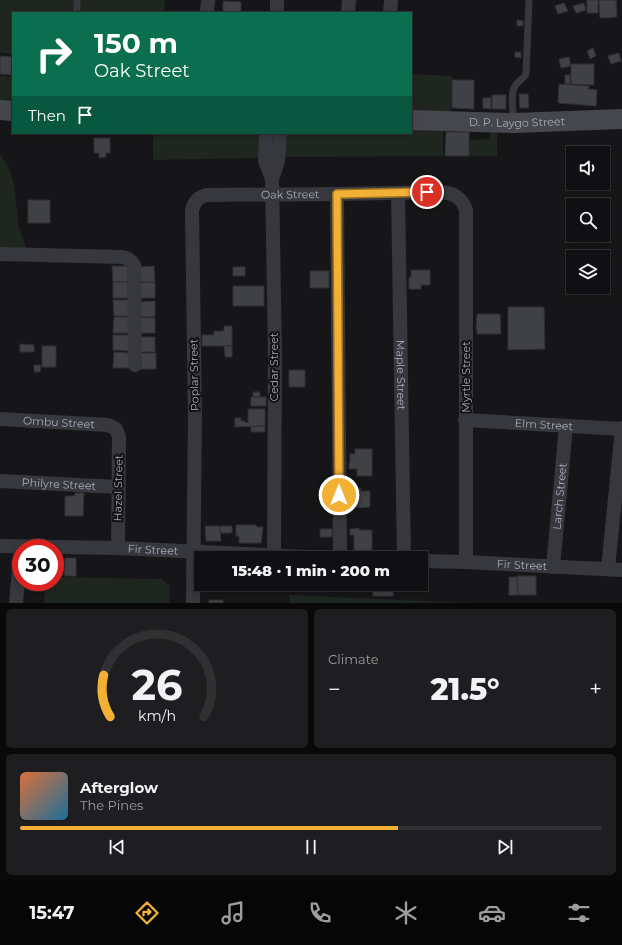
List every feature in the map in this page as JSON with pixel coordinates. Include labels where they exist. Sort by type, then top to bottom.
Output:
[{"type":"main road","points":[[0,110],[12,111]]},
{"type":"main road","name":"D. P. Laygo Street","points":[[412,120],[514,123],[622,119]]},
{"type":"street","points":[[207,12],[208,0]]},
{"type":"street","points":[[277,0],[277,12]]},
{"type":"street","points":[[348,12],[349,0]]},
{"type":"street","points":[[390,12],[391,0]]},
{"type":"street","points":[[266,134],[265,161],[272,179]]},
{"type":"street","points":[[272,179],[278,161],[280,134]]},
{"type":"street","name":"Cedar Street","points":[[272,179],[275,355],[274,551]]},
{"type":"street","name":"Oak Street","points":[[197,200],[206,195],[448,192],[456,196]]},
{"type":"street","name":"Maple Street","points":[[398,193],[404,551]]},
{"type":"street","points":[[337,194],[340,551]]},
{"type":"street","name":"Myrtle Street","points":[[456,196],[463,201],[466,210],[466,562]]},
{"type":"street","name":"Poplar Street","points":[[193,603],[195,417],[192,210],[197,200]]},
{"type":"street","points":[[0,254],[122,257],[131,261],[134,265],[135,365]]},
{"type":"street","name":"Ombu Street","points":[[0,419],[108,425],[116,429]]},
{"type":"street","name":"Elm Street","points":[[465,420],[622,428]]},
{"type":"street","name":"Larch Street","points":[[553,567],[566,426]]},
{"type":"street","points":[[608,569],[622,428]]},
{"type":"street","name":"Hazel Street","points":[[116,429],[119,437],[118,548]]},
{"type":"street","name":"Philyre Street","points":[[0,481],[118,487]]},
{"type":"street","name":"Fir Street","points":[[0,546],[12,547]]},
{"type":"street","name":"Fir Street","points":[[64,547],[118,548],[193,552]]},
{"type":"street","name":"Fir Street","points":[[428,561],[622,570]]},
{"type":"street","points":[[16,603],[17,591]]},
{"type":"lane","points":[[77,0],[77,12]]},
{"type":"lane","points":[[514,123],[513,90],[516,84],[522,80],[526,74],[529,0]]},
{"type":"shaded area","points":[[0,0],[165,0],[164,12],[12,12],[12,54],[0,53]]},
{"type":"shaded area","points":[[412,74],[452,76],[451,111],[412,111]]},
{"type":"shaded area","points":[[0,76],[12,77],[12,102],[0,101]]},
{"type":"shaded area","points":[[412,127],[443,128],[443,156],[285,157],[286,134],[412,134]]},
{"type":"shaded area","points":[[490,132],[497,132],[497,156],[469,156],[469,140],[490,139]]},
{"type":"shaded area","points":[[153,134],[259,134],[259,158],[153,160]]},
{"type":"shaded area","points":[[0,155],[6,163],[13,180],[19,227],[26,248],[0,248]]},
{"type":"shaded area","points":[[64,577],[161,579],[170,586],[169,603],[44,603],[45,591],[64,591]]},
{"type":"shaded area","points":[[289,595],[471,603],[289,603]]},
{"type":"building","points":[[587,0],[598,0],[598,13],[587,13]]},
{"type":"building","points":[[599,0],[616,0],[617,17],[600,18]]},
{"type":"building","points":[[223,1],[241,2],[241,12],[223,12]]},
{"type":"building","points":[[564,3],[568,11],[558,14],[555,6]]},
{"type":"building","points":[[584,3],[586,10],[576,13],[573,6]]},
{"type":"building","points":[[517,20],[523,21],[523,26],[517,26]]},
{"type":"building","points":[[593,48],[596,56],[590,59],[587,51]]},
{"type":"building","points":[[515,52],[521,52],[521,58],[515,57]]},
{"type":"building","points":[[619,53],[621,61],[611,64],[608,56]]},
{"type":"building","points":[[0,56],[12,57],[12,75],[0,74]]},
{"type":"building","points":[[569,57],[571,66],[561,68],[559,59]]},
{"type":"building","points":[[571,64],[594,64],[594,85],[571,84]]},
{"type":"building","points":[[565,75],[570,75],[570,84],[565,84]]},
{"type":"building","points":[[452,80],[474,80],[474,109],[452,108]]},
{"type":"building","points":[[559,84],[589,86],[588,89],[597,90],[596,106],[558,103]]},
{"type":"building","points":[[519,94],[528,94],[529,108],[520,108]]},
{"type":"building","points":[[492,95],[506,95],[506,109],[492,109]]},
{"type":"building","points":[[483,98],[491,98],[491,109],[483,108]]},
{"type":"building","points":[[446,132],[469,132],[469,156],[445,156]]},
{"type":"building","points":[[94,138],[110,138],[110,153],[106,153],[106,157],[99,158],[99,153],[94,153]]},
{"type":"building","points":[[28,200],[50,200],[50,223],[28,223]]},
{"type":"building","points":[[112,266],[128,266],[128,282],[113,282]]},
{"type":"building","points":[[154,266],[155,282],[139,282],[139,267]]},
{"type":"building","points":[[233,267],[245,267],[245,276],[233,276]]},
{"type":"building","points":[[411,270],[430,270],[430,285],[421,285],[421,289],[409,289]]},
{"type":"building","points":[[310,271],[329,271],[329,288],[310,288]]},
{"type":"building","points":[[113,282],[128,282],[128,298],[113,298]]},
{"type":"building","points":[[155,282],[155,298],[140,298],[139,283]]},
{"type":"building","points":[[233,286],[264,286],[264,306],[233,306]]},
{"type":"building","points":[[113,300],[129,300],[129,316],[114,316]]},
{"type":"building","points":[[155,301],[155,317],[139,317],[139,302]]},
{"type":"building","points":[[508,307],[544,307],[545,349],[508,350]]},
{"type":"building","points":[[477,314],[500,314],[501,334],[477,334]]},
{"type":"building","points":[[114,317],[129,317],[129,333],[113,333]]},
{"type":"building","points":[[140,317],[155,318],[155,333],[139,333]]},
{"type":"building","points":[[224,326],[232,326],[232,346],[202,346],[202,335],[214,335],[214,331],[224,331]]},
{"type":"building","points":[[113,335],[129,335],[129,351],[113,350]]},
{"type":"building","points":[[140,337],[155,337],[155,352],[140,352]]},
{"type":"building","points":[[20,344],[34,345],[34,352],[20,352]]},
{"type":"building","points":[[42,346],[56,346],[56,367],[42,367]]},
{"type":"building","points":[[224,346],[232,346],[232,357],[225,357]]},
{"type":"building","points":[[114,352],[129,353],[129,368],[113,368]]},
{"type":"building","points":[[140,353],[156,353],[156,369],[140,369]]},
{"type":"building","points":[[34,365],[41,365],[40,372],[34,372]]},
{"type":"building","points":[[289,370],[305,370],[305,387],[289,387]]},
{"type":"building","points":[[253,392],[260,392],[260,397],[253,397]]},
{"type":"building","points":[[251,397],[266,397],[266,406],[251,406]]},
{"type":"building","points":[[248,409],[265,409],[265,426],[235,427],[235,418],[241,418],[241,421],[245,421],[245,423],[248,422]]},
{"type":"building","points":[[265,426],[265,432],[251,432],[251,427]]},
{"type":"building","points":[[355,449],[372,449],[372,476],[357,476],[357,469],[349,469],[350,454],[355,454]]},
{"type":"building","points":[[361,488],[361,491],[370,491],[370,507],[351,508],[353,489]]},
{"type":"building","points":[[75,493],[84,493],[83,516],[65,516],[65,496],[74,496]]},
{"type":"building","points":[[236,525],[256,525],[256,527],[263,527],[261,543],[239,543],[239,536],[236,536]]},
{"type":"building","points":[[205,526],[220,526],[221,541],[206,541]]},
{"type":"building","points":[[220,526],[232,526],[232,533],[220,533]]},
{"type":"building","points":[[359,528],[359,530],[372,530],[372,551],[354,551],[354,535],[350,535],[350,529]]},
{"type":"building","points":[[320,529],[332,529],[332,537],[320,537]]},
{"type":"building","points":[[65,558],[76,558],[76,576],[64,576]]},
{"type":"building","points":[[517,576],[536,576],[536,595],[518,595]]},
{"type":"building","points":[[509,577],[517,577],[518,595],[509,595]]},
{"type":"building","points":[[373,591],[393,591],[393,596],[373,596]]},
{"type":"building","points":[[209,600],[223,600],[223,603],[209,603]]},
{"type":"route","points":[[339,495],[337,194],[427,192]]}]
